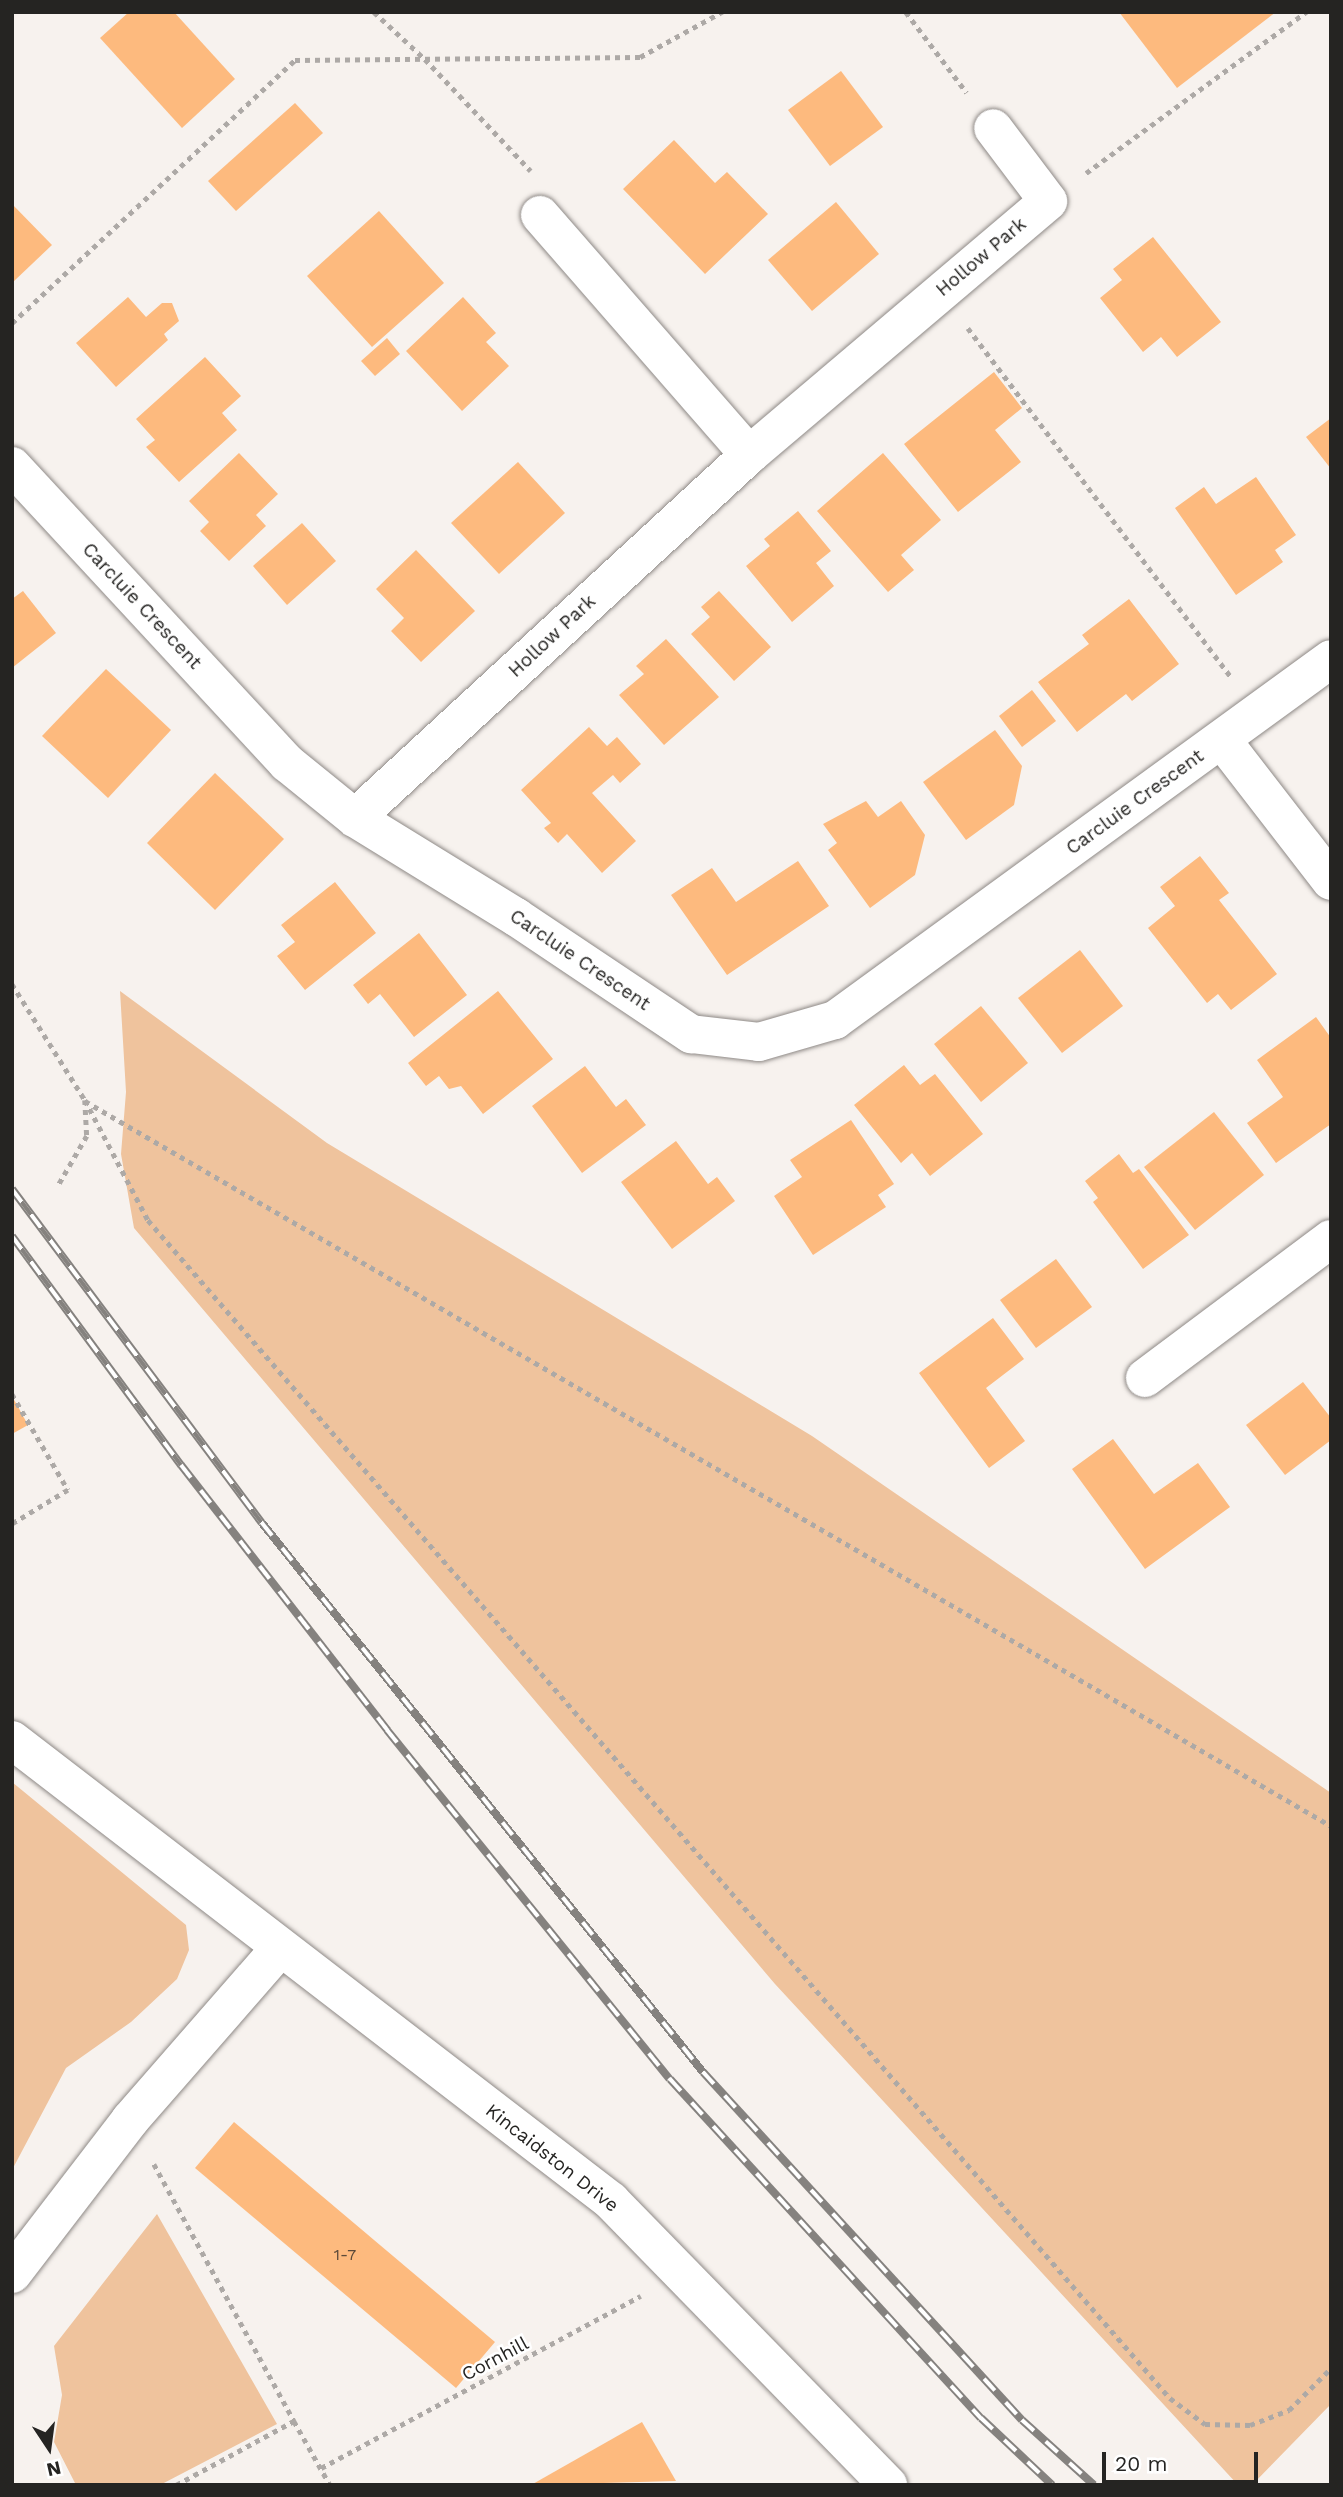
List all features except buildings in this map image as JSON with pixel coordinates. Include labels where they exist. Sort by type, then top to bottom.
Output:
[{"type":"street","points":[[993,128],[1048,201]]},
{"type":"street","name":"Hollow Park","points":[[355,818],[749,454],[1048,201]]},
{"type":"street","points":[[540,215],[749,454]]},
{"type":"street","name":"Carcluie Crescent","points":[[12,466],[287,763],[355,818],[516,917],[691,1034],[759,1042],[835,1020],[1331,659]]},
{"type":"street","points":[[1222,740],[1331,881]]},
{"type":"street","points":[[1145,1378],[1331,1239]]},
{"type":"street","name":"Kincaidston Drive","points":[[12,1740],[279,1949],[611,2201],[888,2485]]},
{"type":"street","points":[[12,2273],[130,2120],[279,1949]]},
{"type":"path","points":[[374,12],[425,59],[558,200],[540,215]]},
{"type":"path","points":[[12,323],[295,60],[640,57],[722,12]]},
{"type":"path","points":[[906,12],[993,128]]},
{"type":"path","points":[[1048,201],[1306,12]]},
{"type":"path","points":[[941,291],[1258,713]]},
{"type":"path","points":[[12,984],[85,1100],[148,1220],[1170,2398],[1205,2424],[1250,2425],[1289,2410],[1331,2368]]},
{"type":"path","points":[[58,1186],[87,1136],[85,1100]]},
{"type":"path","points":[[85,1100],[1331,1826]]},
{"type":"path","points":[[12,1394],[68,1490],[12,1524]]},
{"type":"path","points":[[130,2120],[330,2485]]},
{"type":"path","name":"Cornhill","points":[[321,2468],[682,2274]]},
{"type":"path","points":[[176,2485],[294,2421]]},
{"type":"shaded area","points":[[120,991],[327,1143],[812,1436],[1331,1793],[1331,2404],[1252,2485],[1238,2485],[775,1984],[134,1228],[121,1154],[126,1092]]},
{"type":"shaded area","points":[[12,1782],[186,1925],[189,1950],[177,1979],[131,2022],[66,2068],[12,2170]]},
{"type":"shaded area","points":[[157,2214],[277,2424],[160,2485],[76,2485],[54,2442],[62,2395],[54,2346]]},
{"type":"railway","points":[[12,1189],[262,1523],[703,2072],[1022,2420],[1094,2485]]},
{"type":"railway","points":[[12,1236],[181,1465],[387,1730],[670,2079],[981,2418],[1052,2485]]}]
